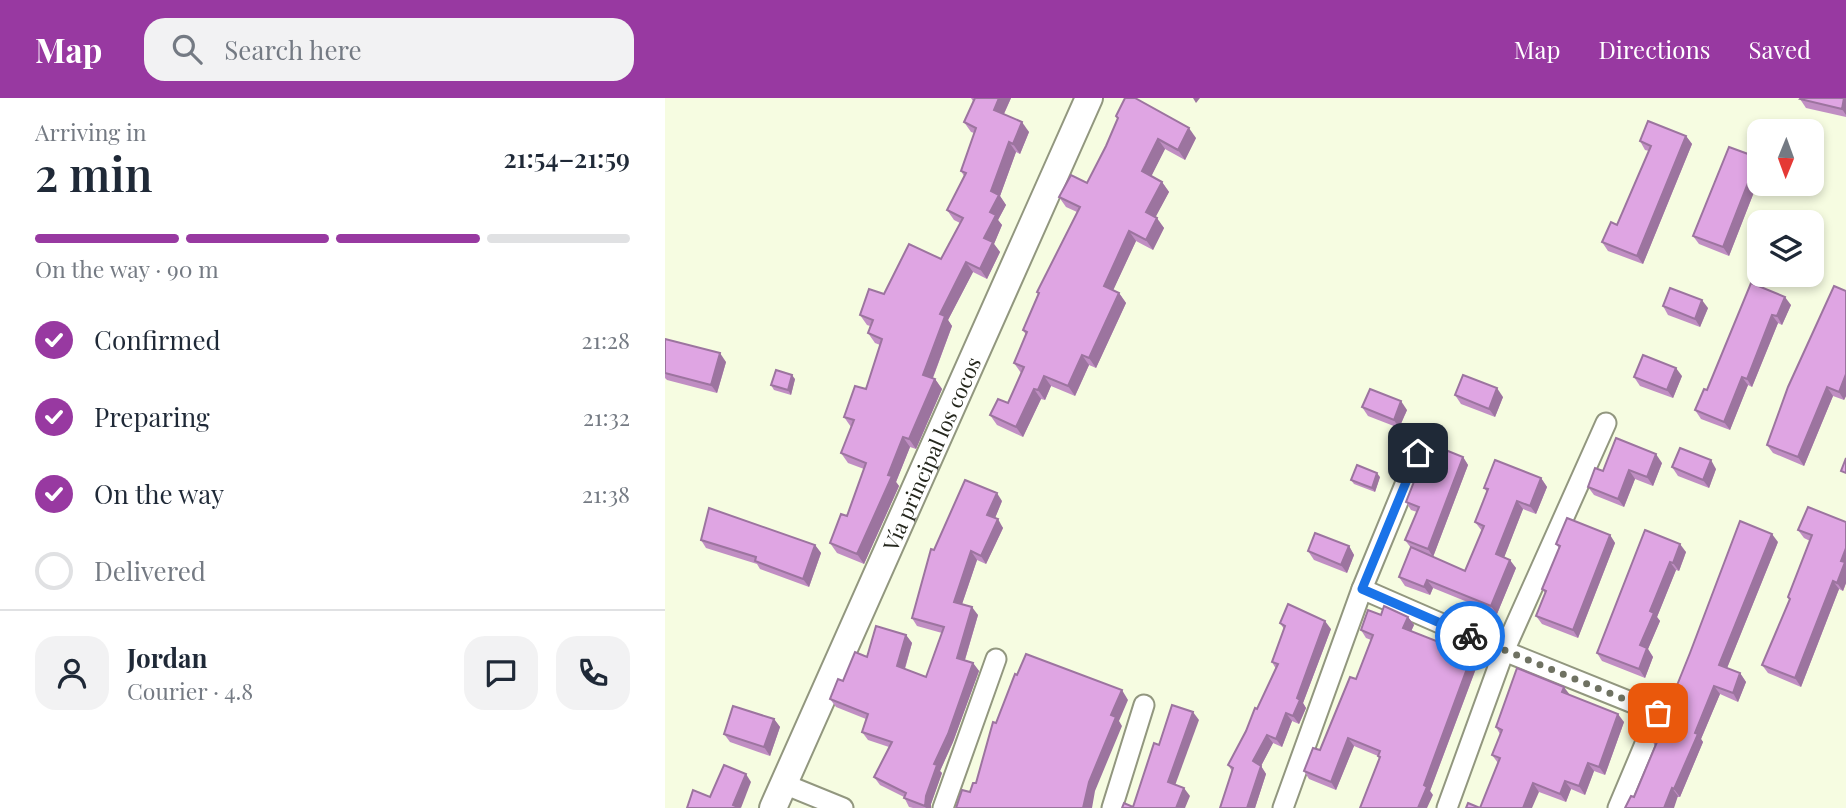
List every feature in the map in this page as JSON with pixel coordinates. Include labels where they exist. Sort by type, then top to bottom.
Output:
[{"type":"street","name":"Vía principal los cocos","points":[[773,808],[1089,98]]},
{"type":"street","points":[[1447,808],[1504,651],[1606,423]]},
{"type":"street","points":[[1283,808],[1362,589],[1418,453]]},
{"type":"street","points":[[1362,589],[1504,651],[1658,713],[1618,808]]},
{"type":"street","points":[[943,808],[996,659]]},
{"type":"street","points":[[1112,808],[1144,705]]},
{"type":"street","points":[[784,784],[843,808]]},
{"type":"building","points":[[975,98],[999,98],[994,110],[1022,122],[1013,144],[1009,142],[991,191],[999,195],[990,212],[996,215],[984,238],[993,242],[980,269],[966,262],[940,314],[945,316],[923,375],[935,379],[909,439],[903,437],[888,475],[892,476],[857,554],[830,543],[841,514],[847,516],[866,463],[841,453],[854,420],[844,417],[855,386],[866,389],[882,339],[868,333],[873,320],[860,315],[869,289],[884,294],[909,244],[941,259],[963,218],[947,210],[966,173],[961,171],[976,128],[964,122]]},
{"type":"building","points":[[1125,98],[1135,98],[1189,128],[1178,150],[1158,139],[1142,171],[1162,182],[1146,212],[1157,218],[1146,240],[1129,231],[1104,286],[1119,293],[1089,358],[1082,355],[1068,386],[1044,376],[1038,390],[1034,389],[1016,427],[990,415],[998,399],[1008,403],[1024,367],[1014,363],[1027,332],[1023,330],[1039,293],[1037,292],[1080,207],[1059,197],[1071,175],[1087,183],[1106,146]]},
{"type":"building","points":[[1801,98],[1844,98],[1842,109]]},
{"type":"building","points":[[1648,121],[1686,136],[1637,256],[1602,242],[1611,222],[1617,225],[1651,146],[1640,141]]},
{"type":"building","points":[[1729,147],[1747,154],[1747,186],[1723,247],[1693,236]]},
{"type":"building","points":[[1834,286],[1846,291],[1846,374],[1839,392],[1827,387],[1798,457],[1767,445],[1788,387]]},
{"type":"building","points":[[1749,287],[1761,287],[1785,297],[1777,316],[1772,315],[1747,379],[1742,377],[1724,422],[1695,410],[1704,389],[1707,390]]},
{"type":"building","points":[[1670,288],[1702,300],[1695,319],[1663,306]]},
{"type":"building","points":[[665,339],[720,353],[711,385],[665,373]]},
{"type":"building","points":[[1643,355],[1676,368],[1667,390],[1634,377]]},
{"type":"building","points":[[776,370],[792,375],[788,390],[771,385]]},
{"type":"building","points":[[1463,375],[1497,388],[1489,409],[1455,395]]},
{"type":"building","points":[[1370,389],[1401,401],[1394,420],[1362,407]]},
{"type":"building","points":[[1616,438],[1656,454],[1647,477],[1629,470],[1618,499],[1588,487],[1595,468],[1603,471]]},
{"type":"building","points":[[1680,448],[1711,460],[1703,480],[1672,467]]},
{"type":"building","points":[[1443,449],[1463,457],[1428,549],[1405,540],[1419,507],[1406,502],[1419,469],[1433,475]]},
{"type":"building","points":[[1846,458],[1846,473],[1841,471]]},
{"type":"building","points":[[1495,460],[1541,478],[1530,506],[1517,501],[1496,554],[1510,560],[1491,606],[1427,580],[1424,587],[1399,577],[1411,547],[1465,571],[1484,526],[1475,522],[1488,489],[1484,488]]},
{"type":"building","points":[[1357,465],[1377,473],[1372,488],[1351,480]]},
{"type":"building","points":[[965,480],[997,493],[987,515],[998,519],[981,556],[971,551],[954,602],[972,607],[957,658],[973,663],[948,734],[934,764],[937,765],[925,806],[904,798],[906,793],[874,777],[892,742],[862,732],[868,714],[830,699],[838,679],[843,681],[855,652],[867,657],[876,626],[906,635],[897,666],[926,677],[944,627],[912,618],[931,549],[934,550]]},
{"type":"building","points":[[1808,507],[1846,522],[1846,548],[1841,561],[1845,562],[1837,583],[1833,581],[1795,678],[1762,665],[1790,599],[1788,597],[1812,535],[1798,530]]},
{"type":"building","points":[[709,508],[815,545],[803,579],[755,561],[756,557],[701,540]]},
{"type":"building","points":[[1567,518],[1610,535],[1573,630],[1536,616],[1546,591],[1542,589],[1560,546],[1556,544]]},
{"type":"building","points":[[1740,521],[1772,534],[1719,665],[1740,673],[1733,693],[1714,686],[1695,733],[1698,734],[1664,808],[1625,808],[1631,796],[1634,797],[1657,742],[1652,740],[1690,653]]},
{"type":"building","points":[[1645,530],[1680,544],[1650,611],[1654,613],[1640,645],[1647,648],[1639,669],[1597,653]]},
{"type":"building","points":[[1315,533],[1349,546],[1341,565],[1308,551]]},
{"type":"building","points":[[1288,604],[1325,621],[1297,698],[1300,700],[1293,716],[1286,713],[1276,739],[1267,735],[1253,761],[1261,766],[1247,808],[1220,808],[1233,768],[1228,765],[1278,664],[1272,662],[1285,626],[1280,623]]},
{"type":"building","points":[[1384,606],[1408,617],[1403,628],[1472,655],[1418,808],[1360,808],[1380,751],[1348,738],[1331,782],[1304,771],[1313,748],[1320,750],[1350,677],[1356,679],[1373,635],[1361,630],[1368,610],[1381,615]]},
{"type":"building","points":[[1026,654],[1122,690],[1111,715],[1116,717],[1089,782],[1083,808],[956,808],[962,790],[970,792],[973,783],[976,783],[993,722],[996,723],[1015,674],[1017,675]]},
{"type":"building","points":[[1517,668],[1564,687],[1562,692],[1618,714],[1599,767],[1588,763],[1579,786],[1565,781],[1560,794],[1533,783],[1523,808],[1480,808],[1500,758],[1492,755],[1502,730],[1496,727]]},
{"type":"building","points":[[1172,705],[1193,712],[1168,782],[1184,788],[1176,808],[1122,808],[1124,803],[1133,807],[1154,743],[1159,745]]},
{"type":"building","points":[[733,706],[774,719],[764,747],[724,734]]},
{"type":"building","points":[[724,765],[746,774],[733,805],[740,808],[687,808],[693,790],[710,797]]},
{"type":"building","points":[[1468,803],[1480,808],[1466,808]]},
{"type":"way so far","points":[[1470,636],[1658,713]]},
{"type":"route","points":[[1418,453],[1362,589],[1470,636]]}]
